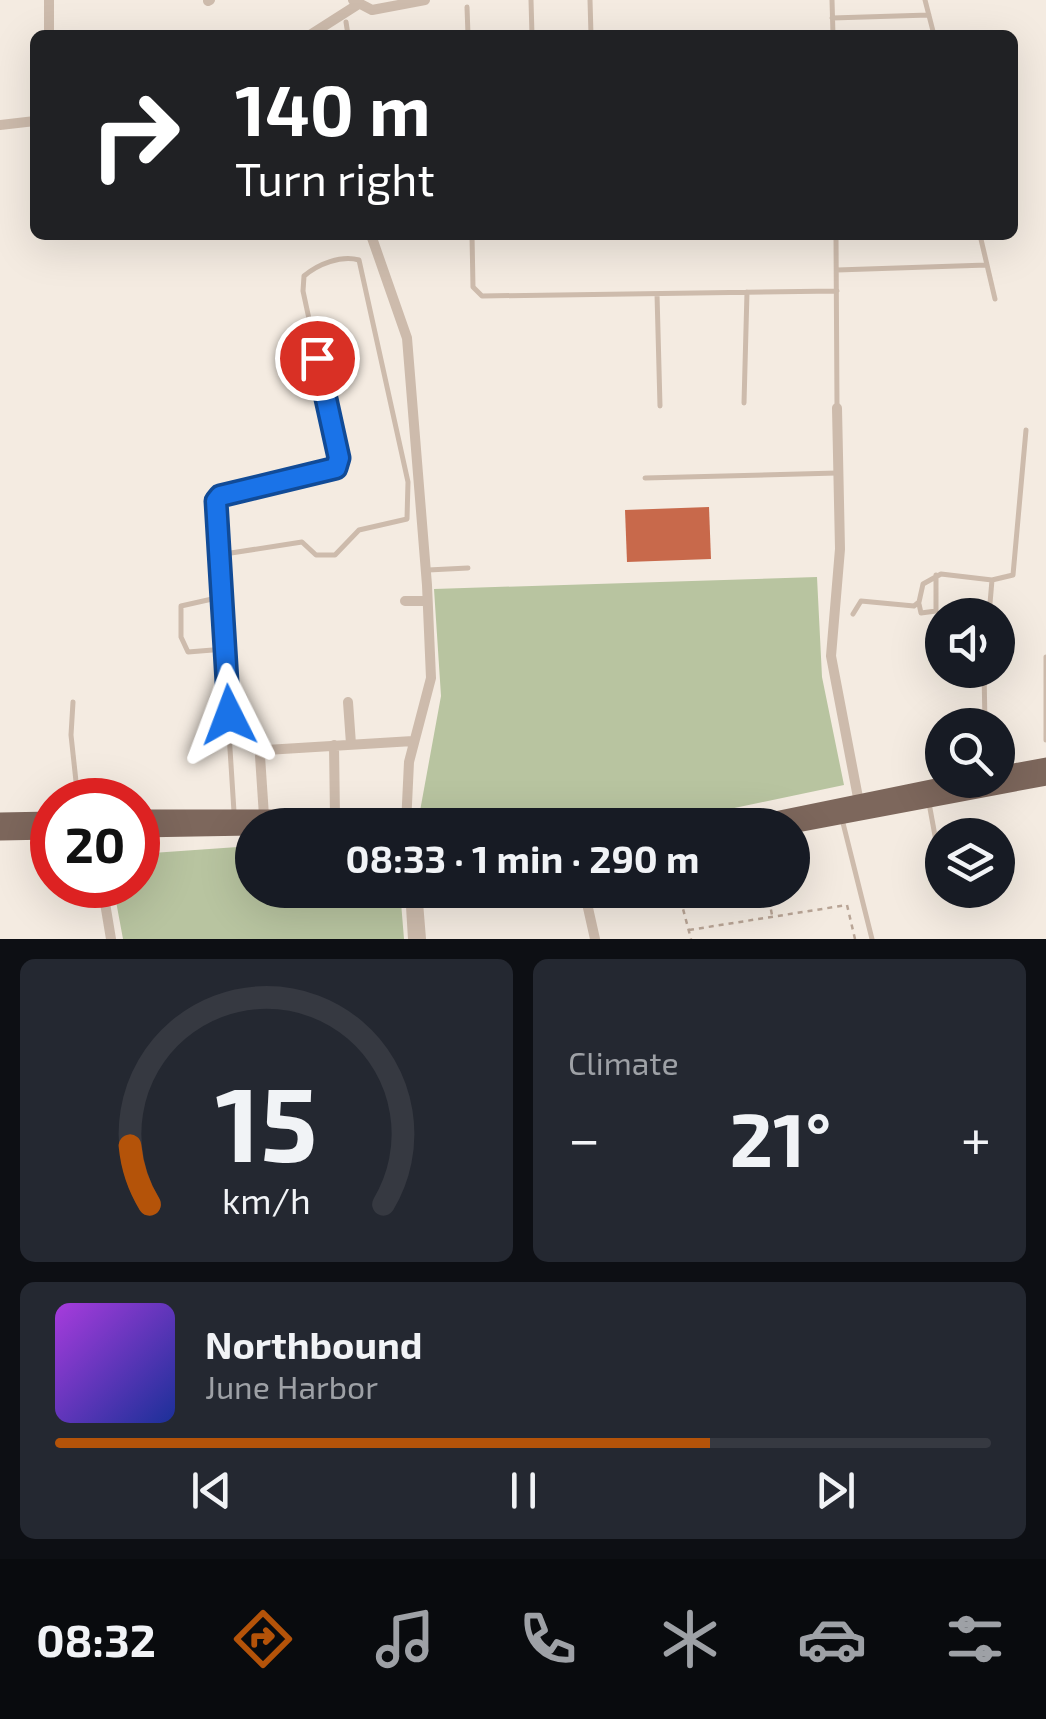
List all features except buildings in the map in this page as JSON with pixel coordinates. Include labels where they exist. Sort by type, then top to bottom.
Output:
[{"type":"main road","points":[[1015,771],[1046,765]]},
{"type":"main road","points":[[810,814],[928,800],[1046,778]]},
{"type":"main road","points":[[810,822],[925,790]]},
{"type":"main road","points":[[160,817],[234,815]]},
{"type":"main road","points":[[0,820],[30,819]]},
{"type":"main road","points":[[160,828],[235,823]]},
{"type":"main road","points":[[0,833],[30,832]]},
{"type":"street","points":[[49,0],[49,30]]},
{"type":"street","points":[[317,30],[355,2],[380,10],[425,0]]},
{"type":"street","points":[[0,126],[30,122]]},
{"type":"street","points":[[373,240],[407,338],[427,601],[431,678],[413,742],[407,808]]},
{"type":"street","points":[[837,408],[840,549],[831,656],[860,806]]},
{"type":"street","points":[[405,601],[427,601]]},
{"type":"street","points":[[348,702],[351,744]]},
{"type":"street","points":[[265,808],[262,752],[413,742]]},
{"type":"street","points":[[334,745],[335,808]]},
{"type":"street","points":[[106,908],[111,939]]},
{"type":"street","points":[[413,939],[414,908]]},
{"type":"street","points":[[417,908],[421,939]]},
{"type":"street","points":[[588,908],[594,939]]},
{"type":"lane","points":[[531,0],[532,30]]},
{"type":"lane","points":[[590,0],[592,30]]},
{"type":"lane","points":[[832,0],[832,30]]},
{"type":"lane","points":[[926,0],[933,30]]},
{"type":"lane","points":[[467,7],[468,30]]},
{"type":"lane","points":[[832,18],[929,15]]},
{"type":"lane","points":[[346,22],[347,30]]},
{"type":"lane","points":[[472,240],[473,287],[482,296],[837,292]]},
{"type":"lane","points":[[836,240],[837,408]]},
{"type":"lane","points":[[981,240],[995,299]]},
{"type":"lane","points":[[218,555],[302,542],[316,554],[335,554],[360,530],[407,519],[410,512],[385,366],[359,260],[348,257],[314,268],[304,276],[302,291],[339,458],[336,468],[220,496],[215,512],[234,815]]},
{"type":"lane","points":[[837,270],[988,265]]},
{"type":"lane","points":[[744,403],[747,292]]},
{"type":"lane","points":[[657,294],[660,406]]},
{"type":"lane","points":[[936,575],[936,612],[921,613],[923,584],[936,575],[992,580],[1013,576],[1026,430]]},
{"type":"lane","points":[[645,478],[837,473]]},
{"type":"lane","points":[[425,570],[468,568]]},
{"type":"lane","points":[[990,598],[992,580]]},
{"type":"lane","points":[[222,596],[188,601],[180,606],[179,618],[188,652],[225,649]]},
{"type":"lane","points":[[853,614],[861,601],[914,606],[920,602]]},
{"type":"lane","points":[[1046,657],[1046,740]]},
{"type":"lane","points":[[73,702],[71,735],[76,778]]},
{"type":"lane","points":[[928,800],[931,818]]},
{"type":"lane","points":[[842,816],[872,939]]},
{"type":"path","points":[[689,930],[847,905],[855,939]]},
{"type":"path","points":[[683,908],[691,939]]},
{"type":"path","points":[[770,908],[772,917]]},
{"type":"green space","points":[[817,577],[822,677],[844,785],[735,808],[421,808],[441,696],[434,589]]},
{"type":"green space","points":[[235,847],[235,908],[401,908],[404,939],[123,939],[117,908],[160,908],[160,852]]},
{"type":"route","points":[[229,715],[216,501],[220,496],[336,468],[339,458],[317,358]]}]
